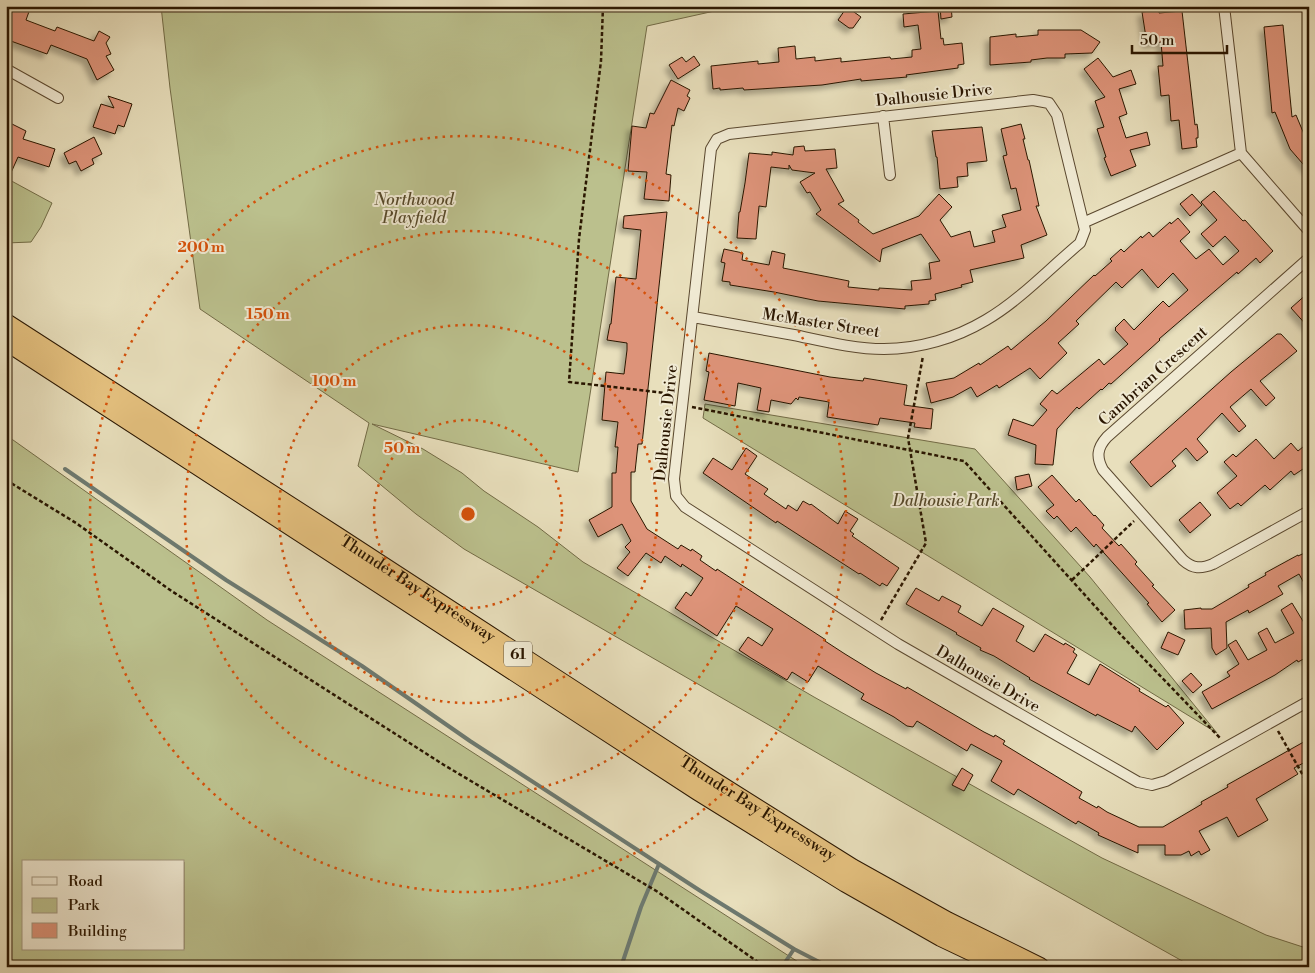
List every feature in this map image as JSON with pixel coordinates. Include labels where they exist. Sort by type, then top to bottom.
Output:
[{"type":"highway","name":"Thunder Bay Expressway","points":[[6,323],[330,531],[707,778],[852,868],[947,922],[1040,967]]},
{"type":"highway","name":"Thunder Bay Expressway","points":[[6,341],[698,791],[846,884],[941,937],[1004,967]]},
{"type":"street","points":[[1226,6],[1241,153],[1309,231]]},
{"type":"street","points":[[6,69],[58,98]]},
{"type":"street","name":"Dalhousie Drive","points":[[1085,222],[1057,115],[1048,103],[1033,100],[883,116],[729,134],[717,139],[711,149],[674,488],[680,502],[875,630],[1138,782],[1152,784],[1166,781],[1309,701]]},
{"type":"street","points":[[883,116],[890,175]]},
{"type":"street","points":[[1085,222],[1241,153]]},
{"type":"street","name":"McMaster Street","points":[[693,317],[861,347],[898,348],[926,344],[966,330],[1002,310],[1080,243],[1086,230],[1085,222]]},
{"type":"street","name":"Cambrian Crescent","points":[[1309,258],[1100,445],[1098,453],[1099,462],[1103,470],[1183,560],[1196,568],[1213,564],[1309,511]]},
{"type":"path","points":[[603,6],[601,61],[579,239],[569,382],[683,400],[964,461],[1121,634],[1228,746]]},
{"type":"path","points":[[875,630],[926,544],[908,438],[926,344]]},
{"type":"path","points":[[6,480],[76,523],[174,592],[444,765],[658,892],[765,967]]},
{"type":"path","points":[[1072,580],[1142,514]]},
{"type":"path","points":[[1272,721],[1309,786]]},
{"type":"green space","name":"Northwood Playfield","points":[[161,6],[737,6],[647,26],[578,472],[372,424],[423,449],[462,473],[484,491],[538,527],[583,562],[814,697],[1102,858],[1266,935],[1309,949],[1309,967],[1193,967],[1027,874],[464,549],[416,514],[358,466],[369,423],[200,309],[170,88]]},
{"type":"green space","points":[[6,178],[52,203],[41,227],[31,242],[6,243]]},
{"type":"green space","name":"Dalhousie Park","points":[[705,404],[975,449],[1090,577],[1217,733],[703,418]]},
{"type":"green space","points":[[6,435],[267,620],[806,967],[6,967]]},
{"type":"building","points":[[13,6],[31,6],[26,20],[55,31],[57,27],[94,41],[99,31],[110,37],[106,43],[111,54],[106,56],[114,70],[97,80],[87,59],[51,45],[47,54],[8,40],[6,38],[6,24]]},
{"type":"building","points":[[940,6],[951,6],[952,17],[941,19]]},
{"type":"building","points":[[847,7],[861,17],[853,28],[849,28],[838,20]]},
{"type":"building","points":[[1159,10],[1159,13],[1182,11],[1195,125],[1197,124],[1198,131],[1198,138],[1196,138],[1197,147],[1182,149],[1179,120],[1171,121],[1169,95],[1161,96],[1158,66],[1163,66],[1161,42],[1147,44],[1142,12]]},
{"type":"building","points":[[938,11],[941,39],[943,38],[944,45],[962,43],[964,64],[958,65],[958,68],[906,75],[907,77],[861,81],[861,79],[822,85],[744,90],[743,88],[713,89],[711,66],[758,61],[758,64],[779,62],[778,48],[795,46],[796,59],[815,57],[815,61],[841,58],[841,62],[890,57],[891,59],[912,57],[912,50],[921,49],[918,25],[904,27],[903,14]]},
{"type":"building","points":[[1283,25],[1292,117],[1296,115],[1309,146],[1309,171],[1290,149],[1275,112],[1272,113],[1264,27]]},
{"type":"building","points":[[1038,30],[1081,30],[1100,42],[1092,53],[1065,54],[1065,58],[1047,58],[1031,60],[1031,62],[990,65],[990,37],[1016,34],[1016,37],[1038,35]]},
{"type":"building","points":[[694,56],[700,65],[678,79],[669,65],[682,57],[686,62]]},
{"type":"building","points":[[1098,58],[1113,77],[1131,70],[1136,84],[1119,89],[1127,114],[1119,117],[1126,138],[1147,132],[1150,145],[1130,150],[1136,166],[1111,176],[1104,158],[1106,157],[1097,129],[1104,127],[1095,101],[1105,97],[1084,69]]},
{"type":"building","points":[[671,80],[690,90],[687,96],[690,98],[684,111],[678,108],[674,126],[672,125],[666,174],[671,175],[669,201],[644,199],[647,172],[628,171],[632,126],[646,128],[650,113],[654,114]]},
{"type":"building","points":[[108,96],[132,104],[124,127],[118,125],[115,134],[93,127],[101,104],[114,108]]},
{"type":"building","points":[[6,121],[26,131],[23,139],[55,149],[49,167],[18,157],[6,184]]},
{"type":"building","points":[[1021,124],[1039,206],[1036,206],[1047,235],[1021,245],[1024,258],[970,270],[973,282],[935,294],[936,300],[929,301],[929,304],[905,306],[905,309],[818,301],[730,285],[730,282],[722,281],[725,263],[721,262],[724,249],[743,253],[742,260],[769,265],[772,251],[785,254],[783,268],[849,281],[848,287],[879,290],[879,288],[912,290],[911,281],[931,279],[929,263],[940,261],[921,234],[882,249],[880,262],[816,214],[821,210],[810,192],[807,193],[800,182],[815,173],[792,170],[789,165],[789,169],[771,167],[766,207],[759,206],[756,239],[737,238],[739,212],[749,153],[772,155],[772,152],[793,155],[794,147],[804,146],[805,151],[835,149],[837,168],[826,169],[844,201],[838,204],[859,220],[858,222],[873,234],[919,216],[939,194],[952,207],[940,220],[951,237],[970,231],[974,247],[995,242],[992,231],[1006,227],[1002,215],[1021,210],[1016,188],[1011,189],[1003,156],[1007,155],[1001,129]]},
{"type":"building","points":[[982,127],[987,161],[967,163],[968,176],[957,177],[958,187],[940,189],[932,131]]},
{"type":"building","points":[[94,137],[102,154],[92,159],[94,164],[81,171],[76,161],[69,164],[64,153]]},
{"type":"building","points":[[1214,191],[1243,221],[1245,220],[1273,251],[1260,263],[1256,258],[1238,274],[1237,272],[1159,339],[1111,384],[1109,383],[1101,389],[1079,409],[1077,407],[1057,429],[1053,465],[1035,464],[1036,445],[1008,435],[1013,419],[1033,426],[1047,410],[1040,404],[1052,390],[1057,394],[1099,359],[1104,365],[1128,344],[1115,330],[1124,319],[1134,330],[1163,301],[1169,307],[1188,290],[1173,273],[1158,288],[1142,269],[1122,288],[1116,282],[1076,321],[1079,324],[1058,343],[1067,353],[1040,379],[1030,368],[999,388],[997,385],[977,397],[971,387],[953,397],[931,403],[926,383],[954,378],[979,363],[980,365],[1008,346],[1011,350],[1112,261],[1110,259],[1121,249],[1124,252],[1141,236],[1142,238],[1149,232],[1153,237],[1170,222],[1171,224],[1178,218],[1190,232],[1180,241],[1196,259],[1209,249],[1223,265],[1239,251],[1225,236],[1213,247],[1201,234],[1217,220],[1201,202]]},
{"type":"building","points":[[1192,194],[1202,205],[1190,216],[1180,204]]},
{"type":"building","points":[[667,212],[642,444],[638,444],[635,472],[631,472],[631,501],[647,529],[678,549],[681,545],[691,551],[692,549],[702,556],[700,560],[716,571],[717,569],[876,673],[906,689],[907,687],[984,732],[994,737],[995,735],[1005,741],[1003,744],[1082,792],[1079,798],[1139,827],[1163,827],[1228,787],[1227,785],[1309,739],[1309,760],[1294,768],[1298,774],[1256,799],[1268,820],[1238,837],[1227,817],[1199,831],[1210,850],[1201,855],[1199,851],[1191,856],[1189,851],[1181,855],[1165,855],[1165,845],[1138,845],[1138,853],[1098,835],[1099,833],[1078,821],[1076,824],[1018,789],[1014,795],[991,781],[1002,761],[971,744],[967,751],[917,721],[913,727],[907,726],[861,699],[864,694],[818,666],[808,682],[792,672],[787,680],[751,658],[739,650],[748,637],[762,646],[773,629],[736,606],[717,636],[675,608],[686,592],[691,596],[703,578],[682,564],[681,567],[665,556],[661,563],[646,553],[628,576],[617,568],[630,552],[625,547],[631,541],[622,524],[598,537],[589,520],[612,507],[612,473],[616,473],[618,447],[615,447],[618,422],[602,420],[606,372],[624,374],[627,343],[607,340],[611,324],[616,277],[636,279],[641,230],[623,228],[624,216]]},
{"type":"building","points":[[1309,292],[1309,328],[1291,308]]},
{"type":"building","points":[[1277,334],[1281,334],[1297,351],[1260,381],[1275,398],[1266,406],[1251,389],[1230,407],[1246,426],[1239,432],[1222,413],[1197,439],[1208,452],[1197,461],[1186,448],[1172,461],[1176,466],[1151,487],[1130,462],[1231,372]]},
{"type":"building","points":[[709,353],[830,377],[863,381],[864,378],[907,385],[904,405],[933,409],[931,429],[914,427],[915,423],[880,418],[878,425],[827,417],[829,402],[799,397],[798,400],[796,398],[791,404],[771,400],[769,412],[757,410],[761,388],[738,383],[735,406],[704,400],[709,372],[706,371]]},
{"type":"building","points":[[1256,439],[1274,459],[1291,443],[1298,451],[1309,442],[1309,465],[1294,475],[1291,471],[1270,490],[1265,485],[1241,506],[1238,503],[1230,509],[1217,493],[1237,476],[1224,462],[1233,454],[1236,457]]},
{"type":"building","points":[[746,448],[757,456],[745,474],[768,489],[764,494],[786,509],[788,505],[797,511],[803,501],[811,504],[838,524],[845,511],[858,519],[850,531],[854,534],[852,536],[899,568],[887,586],[882,583],[880,586],[859,574],[777,521],[776,523],[703,473],[713,458],[732,470]]},
{"type":"building","points":[[1029,474],[1032,486],[1017,490],[1015,477]]},
{"type":"building","points":[[1052,475],[1076,502],[1079,499],[1095,515],[1104,525],[1102,528],[1119,546],[1121,544],[1137,562],[1135,564],[1154,585],[1152,586],[1175,610],[1162,622],[1147,604],[1149,603],[1096,544],[1094,547],[1076,527],[1071,532],[1057,516],[1054,519],[1046,511],[1054,505],[1038,487]]},
{"type":"building","points":[[1200,502],[1211,515],[1190,533],[1179,520]]},
{"type":"building","points":[[1309,551],[1309,592],[1299,574],[1278,586],[1283,594],[1249,613],[1248,610],[1226,622],[1227,648],[1216,655],[1212,648],[1211,628],[1185,629],[1184,610],[1212,609],[1249,587],[1248,585],[1266,575],[1265,573]]},
{"type":"building","points":[[916,588],[939,601],[942,596],[961,606],[958,612],[982,626],[993,608],[1024,626],[1016,641],[1034,652],[1045,634],[1064,645],[1065,643],[1075,649],[1073,652],[1077,655],[1067,673],[1089,685],[1100,664],[1140,689],[1139,691],[1166,707],[1168,705],[1184,723],[1157,750],[1135,726],[1132,732],[1097,714],[1096,716],[1029,679],[994,656],[980,650],[981,648],[957,633],[906,604]]},
{"type":"building","points":[[1292,603],[1309,631],[1309,656],[1298,662],[1297,660],[1275,675],[1212,709],[1202,692],[1230,676],[1227,672],[1239,664],[1228,645],[1236,640],[1248,660],[1267,650],[1258,633],[1267,628],[1275,643],[1294,633],[1281,610]]},
{"type":"building","points":[[1168,632],[1185,640],[1178,655],[1161,648]]},
{"type":"building","points":[[1191,673],[1202,685],[1193,693],[1182,681]]},
{"type":"building","points":[[962,768],[973,775],[964,791],[952,785]]},
{"type":"waterway","points":[[65,469],[226,580],[362,666],[470,741],[699,890],[794,949],[829,967]]},
{"type":"waterway","points":[[621,967],[641,907],[659,864]]},
{"type":"waterway","points":[[782,967],[794,949]]}]
